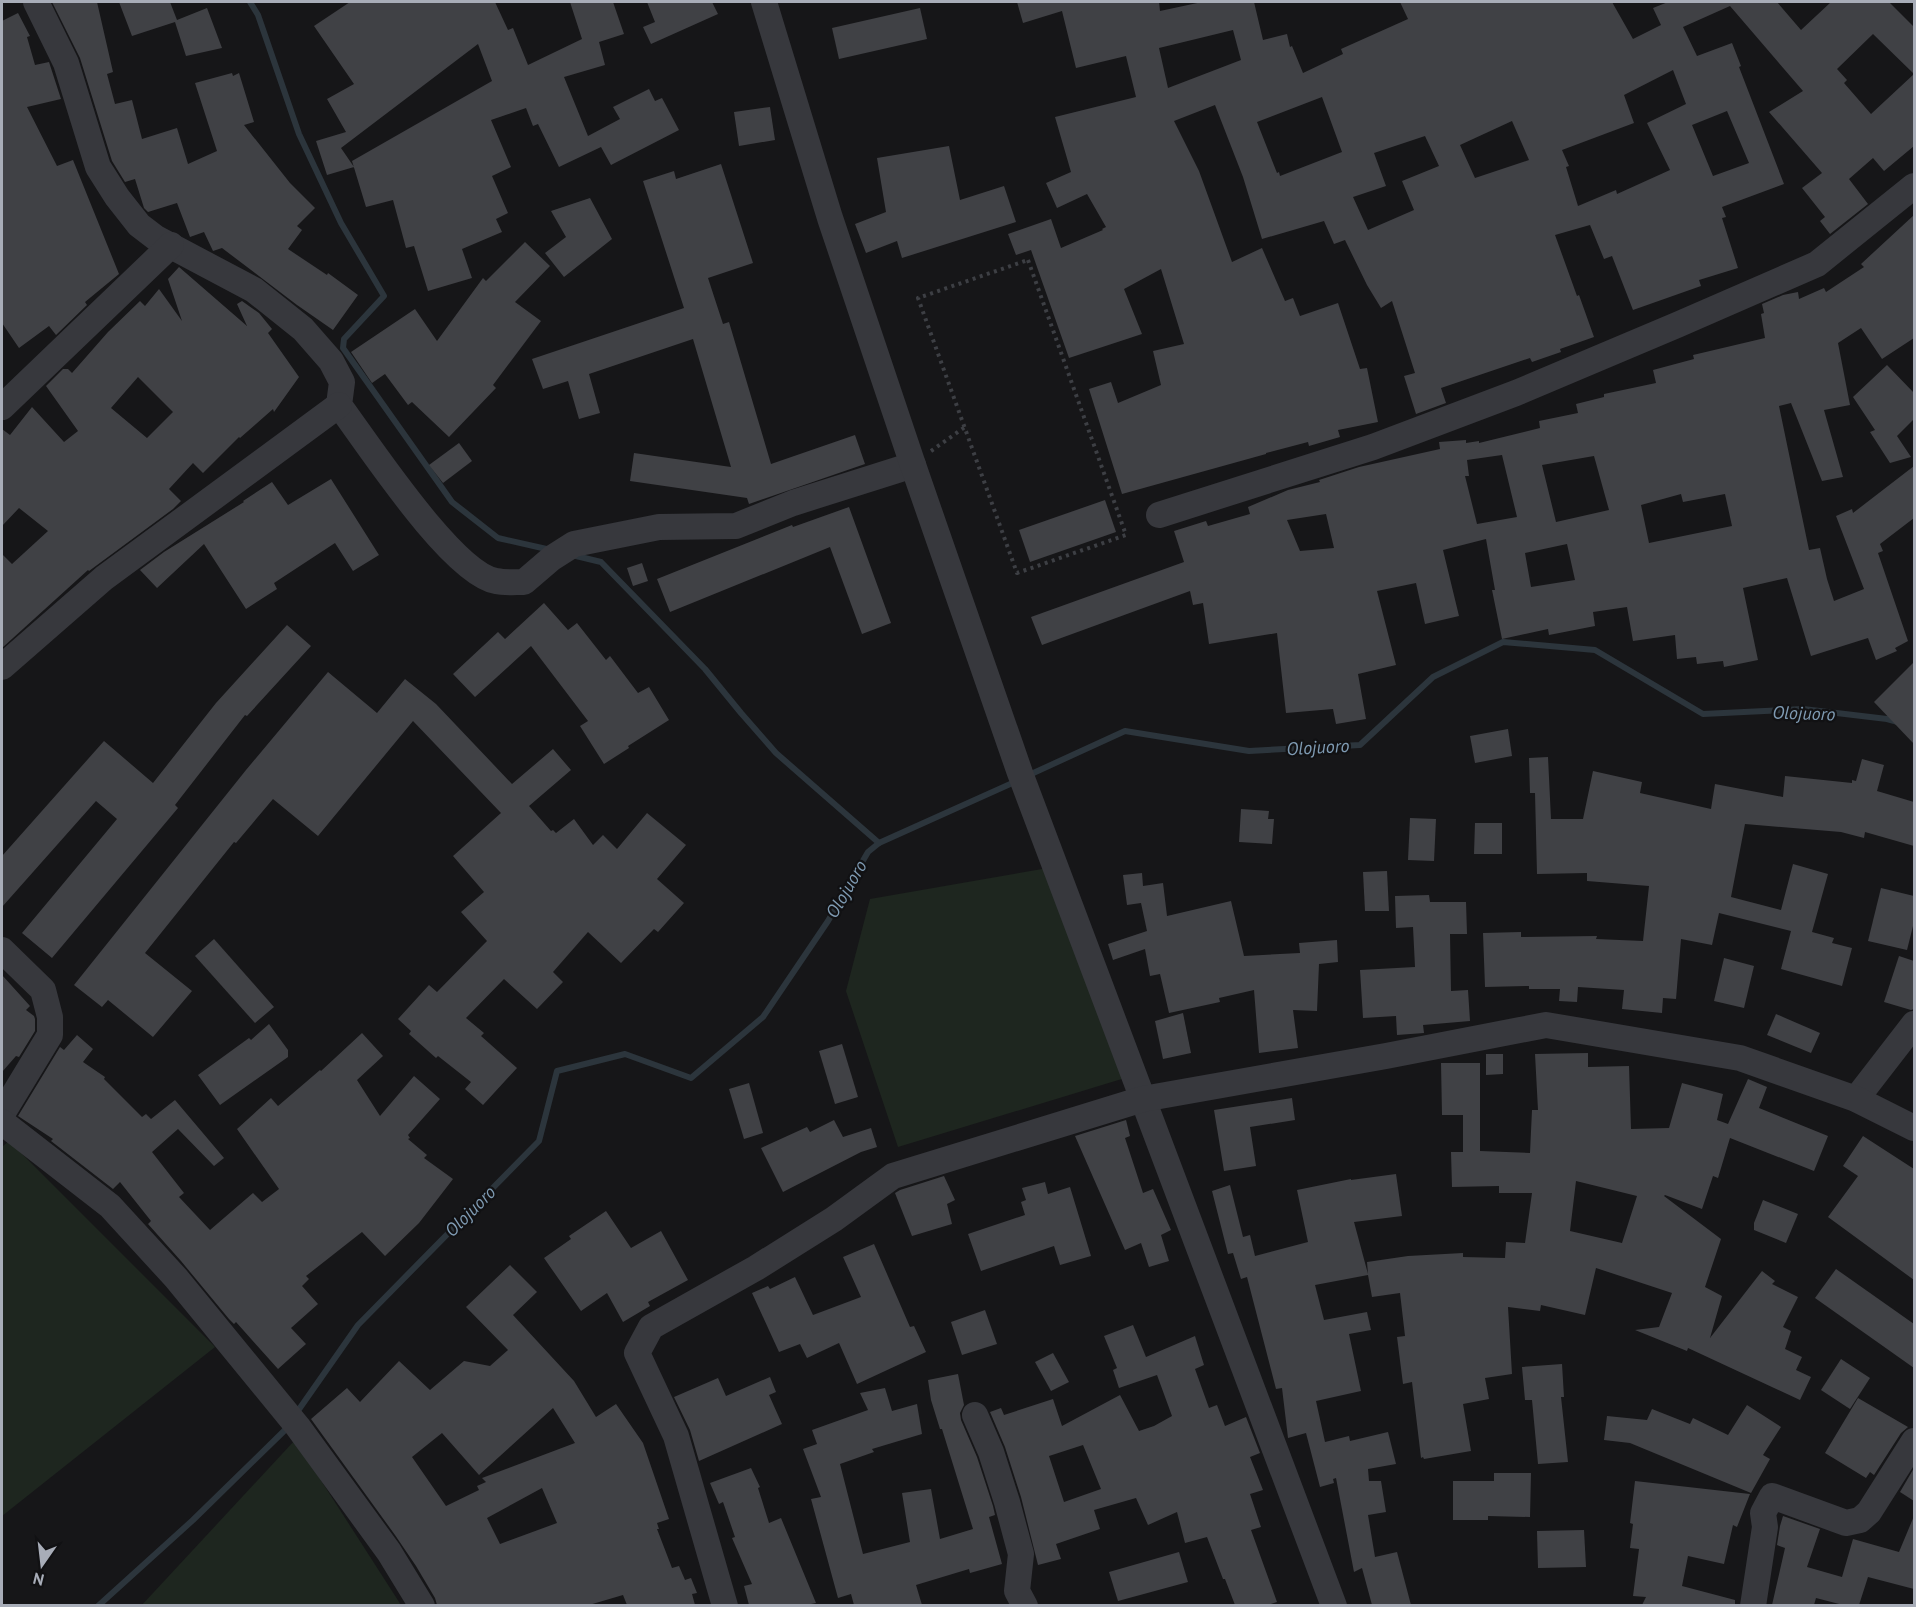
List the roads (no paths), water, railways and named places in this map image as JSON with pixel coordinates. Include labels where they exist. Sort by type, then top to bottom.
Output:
[{"type":"street","points":[[36,2],[66,63],[98,167],[117,197],[139,225],[156,238],[254,290],[303,329],[330,360],[342,382],[339,405],[419,514],[469,568],[495,581],[524,582],[552,558],[574,544],[659,527],[736,526],[793,503],[913,465]]},
{"type":"street","points":[[764,2],[830,218],[1020,773],[1334,1605]]},
{"type":"street","points":[[1159,515],[1384,443],[1516,393],[1817,264],[1914,186]]},
{"type":"street","points":[[2,407],[171,244]]},
{"type":"street","points":[[2,668],[104,578],[339,405]]},
{"type":"street","points":[[2,950],[43,990],[50,1017],[50,1035],[2,1114]]},
{"type":"street","points":[[1856,1099],[1914,1024]]},
{"type":"street","points":[[725,1605],[676,1436],[637,1353],[651,1327],[756,1268],[834,1219],[893,1176],[1143,1099],[1546,1025],[1740,1058],[1856,1099],[1914,1128]]},
{"type":"street","points":[[2,1122],[110,1206],[176,1278],[298,1427],[389,1552],[422,1605]]},
{"type":"street","points":[[975,1415],[991,1452],[1021,1554],[1017,1592],[1025,1605]]},
{"type":"street","points":[[1753,1605],[1765,1527],[1763,1514],[1772,1496],[1846,1523],[1860,1520],[1869,1512],[1914,1441]]},
{"type":"waterway","points":[[250,2],[258,15],[299,134],[341,223],[384,296],[344,339],[343,348],[452,502],[498,538],[551,550]]},
{"type":"waterway","points":[[572,555],[601,562],[705,669],[776,753],[879,843]]},
{"type":"waterway","name":"Olojuoro","points":[[1029,775],[1125,731],[1249,751],[1360,745],[1433,677],[1503,642],[1595,650],[1703,714],[1803,709],[1898,722]]},
{"type":"waterway","name":"Olojuoro","points":[[295,1415],[358,1325],[539,1141],[557,1071],[625,1054],[691,1078],[763,1017],[828,921],[868,852],[879,843],[1017,781]]},
{"type":"waterway","name":"Olojuoro","points":[[98,1606],[193,1520],[289,1424]]}]
